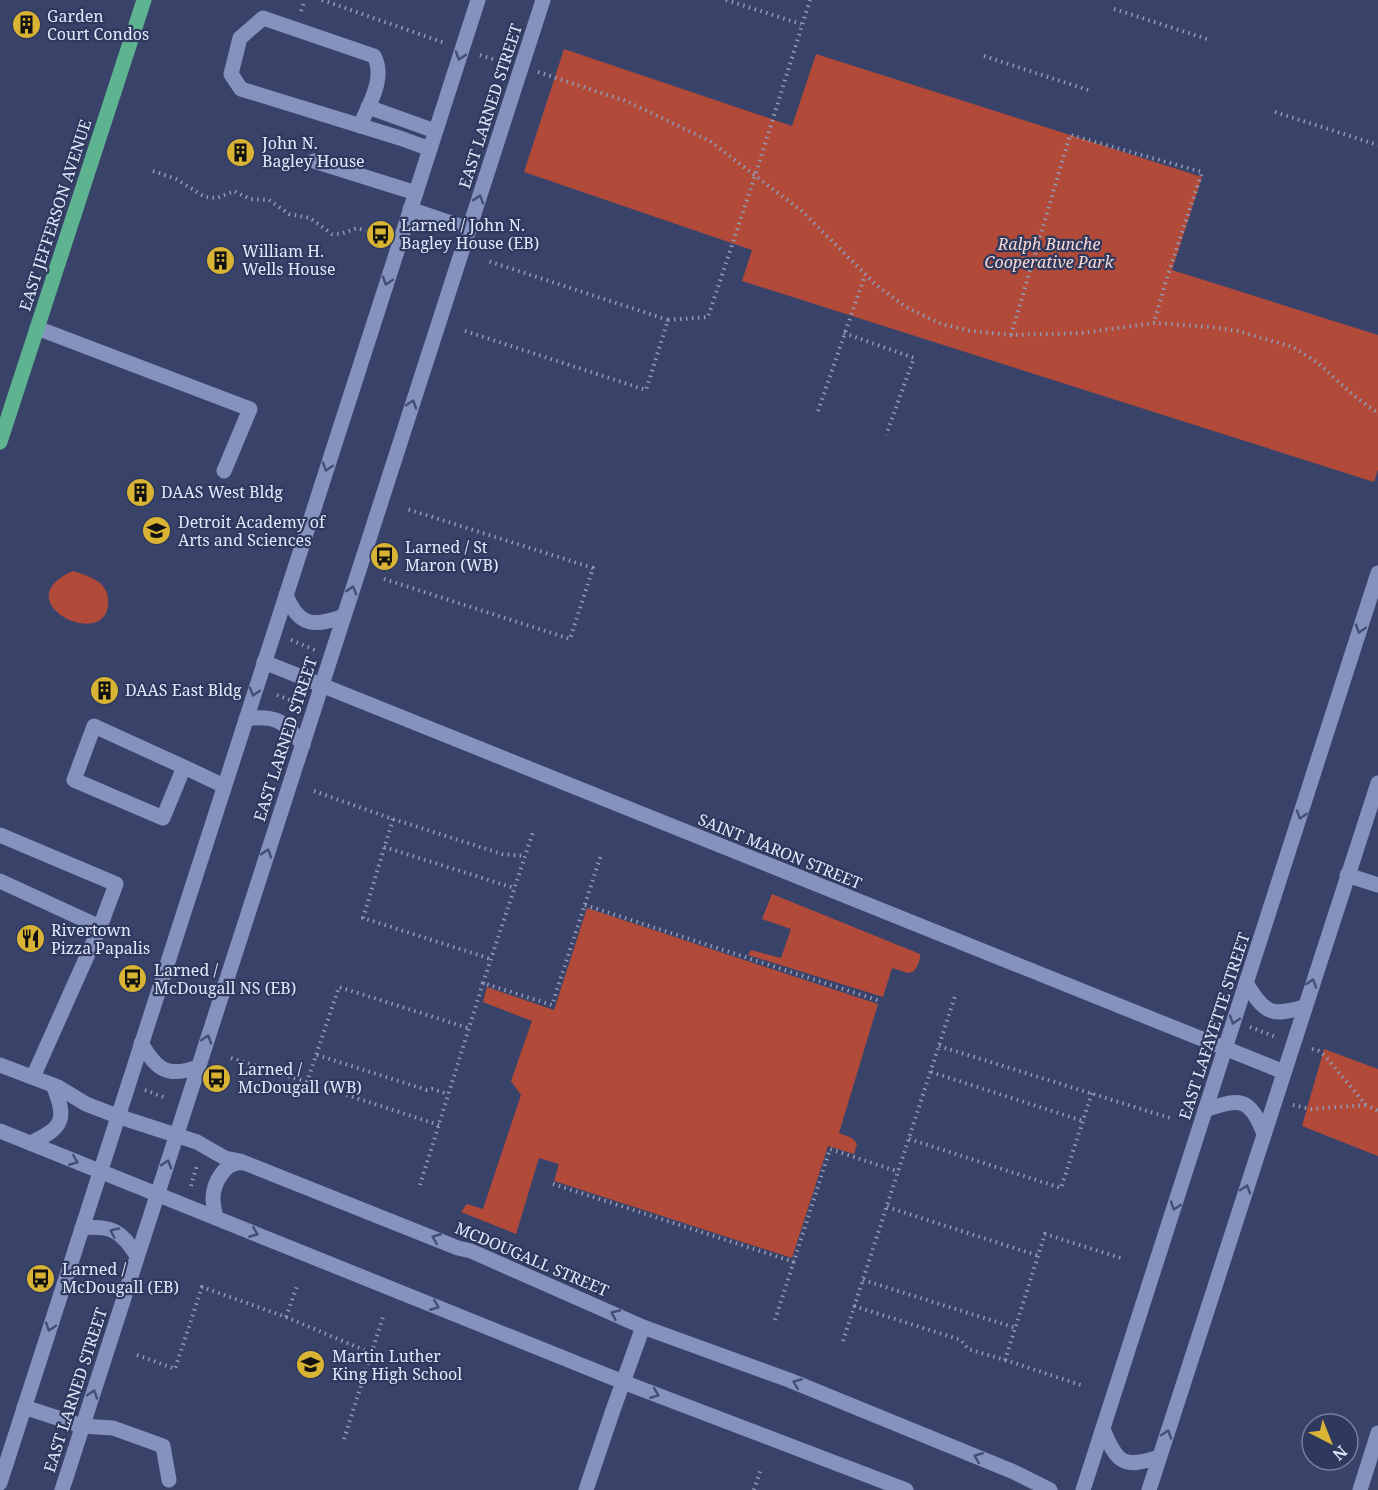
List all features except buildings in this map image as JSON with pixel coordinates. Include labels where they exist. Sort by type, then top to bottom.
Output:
[{"type":"main road","name":"EAST JEFFERSON AVENUE","points":[[0,442],[144,0]]},
{"type":"street","points":[[0,1483],[478,0]]},
{"type":"street","name":"EAST LARNED STREET","points":[[62,1490],[543,0]]},
{"type":"street","points":[[360,126],[377,84],[380,67],[374,56],[263,18],[240,38],[231,74],[242,89],[430,149]]},
{"type":"street","points":[[368,107],[435,131]]},
{"type":"street","points":[[314,160],[416,192]]},
{"type":"street","points":[[410,209],[469,228]]},
{"type":"street","points":[[37,328],[250,409],[224,471]]},
{"type":"street","name":"EAST LAFAYETTE STREET","points":[[1083,1490],[1378,573]]},
{"type":"street","points":[[286,595],[293,612],[306,621],[326,623],[344,616]]},
{"type":"street","name":"SAINT MARON STREET","points":[[264,662],[1284,1071]]},
{"type":"street","points":[[246,719],[263,716],[279,720],[292,730],[303,745]]},
{"type":"street","points":[[184,767],[163,818],[74,780],[94,726],[184,767],[224,786]]},
{"type":"street","points":[[1149,1490],[1347,875],[1376,798],[1378,783]]},
{"type":"street","points":[[0,835],[116,884],[100,927],[33,1077]]},
{"type":"street","points":[[1347,875],[1378,885]]},
{"type":"street","points":[[0,881],[100,927]]},
{"type":"street","points":[[1246,983],[1257,1000],[1269,1011],[1280,1013],[1304,1007]]},
{"type":"street","points":[[141,1043],[152,1060],[164,1071],[183,1072],[198,1067]]},
{"type":"street","name":"MCDOUGALL STREET","points":[[0,1065],[53,1085],[86,1104],[197,1142],[225,1158],[246,1164],[458,1248],[471,1251],[644,1327],[789,1380],[1014,1472],[1050,1490]]},
{"type":"street","points":[[30,1143],[50,1134],[60,1122],[61,1105],[53,1085]]},
{"type":"street","points":[[1205,1110],[1233,1102],[1248,1105],[1257,1115],[1264,1134]]},
{"type":"street","points":[[0,1131],[623,1382],[906,1490]]},
{"type":"street","points":[[216,1218],[213,1201],[215,1184],[231,1165],[246,1164]]},
{"type":"street","points":[[82,1228],[98,1226],[115,1230],[127,1239],[137,1256]]},
{"type":"street","points":[[586,1490],[644,1327]]},
{"type":"street","points":[[24,1407],[82,1426],[113,1428],[163,1446],[169,1480]]},
{"type":"street","points":[[1103,1429],[1112,1451],[1122,1460],[1138,1464],[1159,1457]]},
{"type":"street","points":[[1360,1490],[1378,1433]]},
{"type":"street","points":[[1014,1472],[1021,1490]]},
{"type":"path","points":[[322,0],[431,38]]},
{"type":"path","points":[[726,0],[801,24]]},
{"type":"path","points":[[488,261],[668,320],[708,317],[810,0]]},
{"type":"path","points":[[1114,9],[1210,40]]},
{"type":"path","points":[[482,56],[502,62]]},
{"type":"path","points":[[984,56],[1088,90]]},
{"type":"path","points":[[541,73],[626,101],[710,141],[783,196],[818,226],[865,275],[906,307],[941,324],[971,332],[1011,335],[1072,334],[1154,323],[1212,327],[1262,337],[1293,347],[1318,363],[1353,395],[1378,413]]},
{"type":"path","points":[[1275,112],[1378,145]]},
{"type":"path","points":[[1011,335],[1070,135],[1202,172],[1154,323]]},
{"type":"path","points":[[153,171],[176,179],[205,197],[217,198],[234,190],[250,199],[266,198],[289,214],[310,218],[332,234],[341,234],[357,228],[369,232]]},
{"type":"path","points":[[818,411],[865,275]]},
{"type":"path","points":[[465,331],[646,390],[668,320]]},
{"type":"path","points":[[844,333],[914,358],[886,435]]},
{"type":"path","points":[[384,579],[570,639],[593,568],[407,509]]},
{"type":"path","points":[[291,640],[315,651]]},
{"type":"path","points":[[277,695],[303,705]]},
{"type":"path","points":[[314,791],[502,854],[525,856]]},
{"type":"path","points":[[393,819],[363,918],[491,959]]},
{"type":"path","points":[[420,1185],[483,982],[534,829]]},
{"type":"path","points":[[384,848],[514,888]]},
{"type":"path","points":[[483,982],[552,1005],[602,855]]},
{"type":"path","points":[[585,905],[880,1001]]},
{"type":"path","points":[[307,1082],[339,987],[468,1029]]},
{"type":"path","points":[[843,1341],[956,993]]},
{"type":"path","points":[[1251,1028],[1273,1036]]},
{"type":"path","points":[[939,1046],[1170,1118]]},
{"type":"path","points":[[1319,1051],[1366,1105],[1378,1111]]},
{"type":"path","points":[[317,1055],[427,1090],[432,1089],[448,1094]]},
{"type":"path","points":[[231,1058],[439,1125]]},
{"type":"path","points":[[931,1072],[1083,1122]]},
{"type":"path","points":[[145,1090],[166,1098]]},
{"type":"path","points":[[909,1139],[1061,1188],[1092,1093]]},
{"type":"path","points":[[1291,1104],[1311,1108],[1366,1105]]},
{"type":"path","points":[[775,1320],[830,1149],[899,1172]]},
{"type":"path","points":[[190,1186],[198,1165]]},
{"type":"path","points":[[553,1184],[794,1262]]},
{"type":"path","points":[[887,1207],[1039,1256]]},
{"type":"path","points":[[1005,1360],[1045,1234],[1124,1259]]},
{"type":"path","points":[[863,1280],[1016,1328]]},
{"type":"path","points":[[286,1317],[298,1283]]},
{"type":"path","points":[[137,1355],[176,1369],[202,1287],[286,1317],[371,1353]]},
{"type":"path","points":[[854,1306],[961,1340],[968,1349],[1084,1386]]},
{"type":"path","points":[[344,1439],[383,1317]]},
{"type":"path","points":[[754,1490],[761,1469]]},
{"type":"green space","name":"Ralph Bunche Cooperative Park","points":[[564,49],[792,126],[816,54],[1202,177],[1172,270],[1378,335],[1378,469],[1374,482],[742,281],[752,250],[524,172]]},
{"type":"green space","points":[[73,571],[90,577],[104,587],[108,598],[105,615],[95,623],[80,623],[65,618],[54,608],[49,596],[54,583]]},
{"type":"green space","points":[[772,894],[920,954],[920,959],[913,972],[908,973],[892,968],[883,997],[748,955],[751,950],[781,958],[791,929],[762,919]]},
{"type":"green space","points":[[587,908],[878,1004],[839,1133],[856,1142],[854,1154],[828,1146],[792,1258],[554,1181],[559,1164],[539,1158],[516,1234],[461,1212],[467,1204],[483,1209],[521,1095],[511,1081],[532,1021],[483,1002],[487,987],[554,1010]]},
{"type":"green space","points":[[1324,1049],[1378,1069],[1378,1156],[1302,1126]]},
{"type":"place","name":"Garden Court Condos","points":[[26,25]]},
{"type":"place","name":"John N. Bagley House","points":[[241,152]]},
{"type":"place","name":"Larned / John N. Bagley House (EB)","points":[[380,234]]},
{"type":"place","name":"William H. Wells House","points":[[221,260]]},
{"type":"place","name":"DAAS West Bldg","points":[[140,492]]},
{"type":"place","name":"Detroit Academy of Arts and Sciences","points":[[157,531]]},
{"type":"place","name":"Larned / St Maron (WB)","points":[[384,556]]},
{"type":"place","name":"DAAS East Bldg","points":[[104,690]]},
{"type":"place","name":"Rivertown Pizza Papalis","points":[[30,939]]},
{"type":"place","name":"Larned / McDougall NS (EB)","points":[[133,979]]},
{"type":"place","name":"Larned / McDougall (WB)","points":[[217,1078]]},
{"type":"place","name":"Larned / McDougall (EB)","points":[[41,1278]]},
{"type":"place","name":"Martin Luther King High School","points":[[311,1365]]}]
